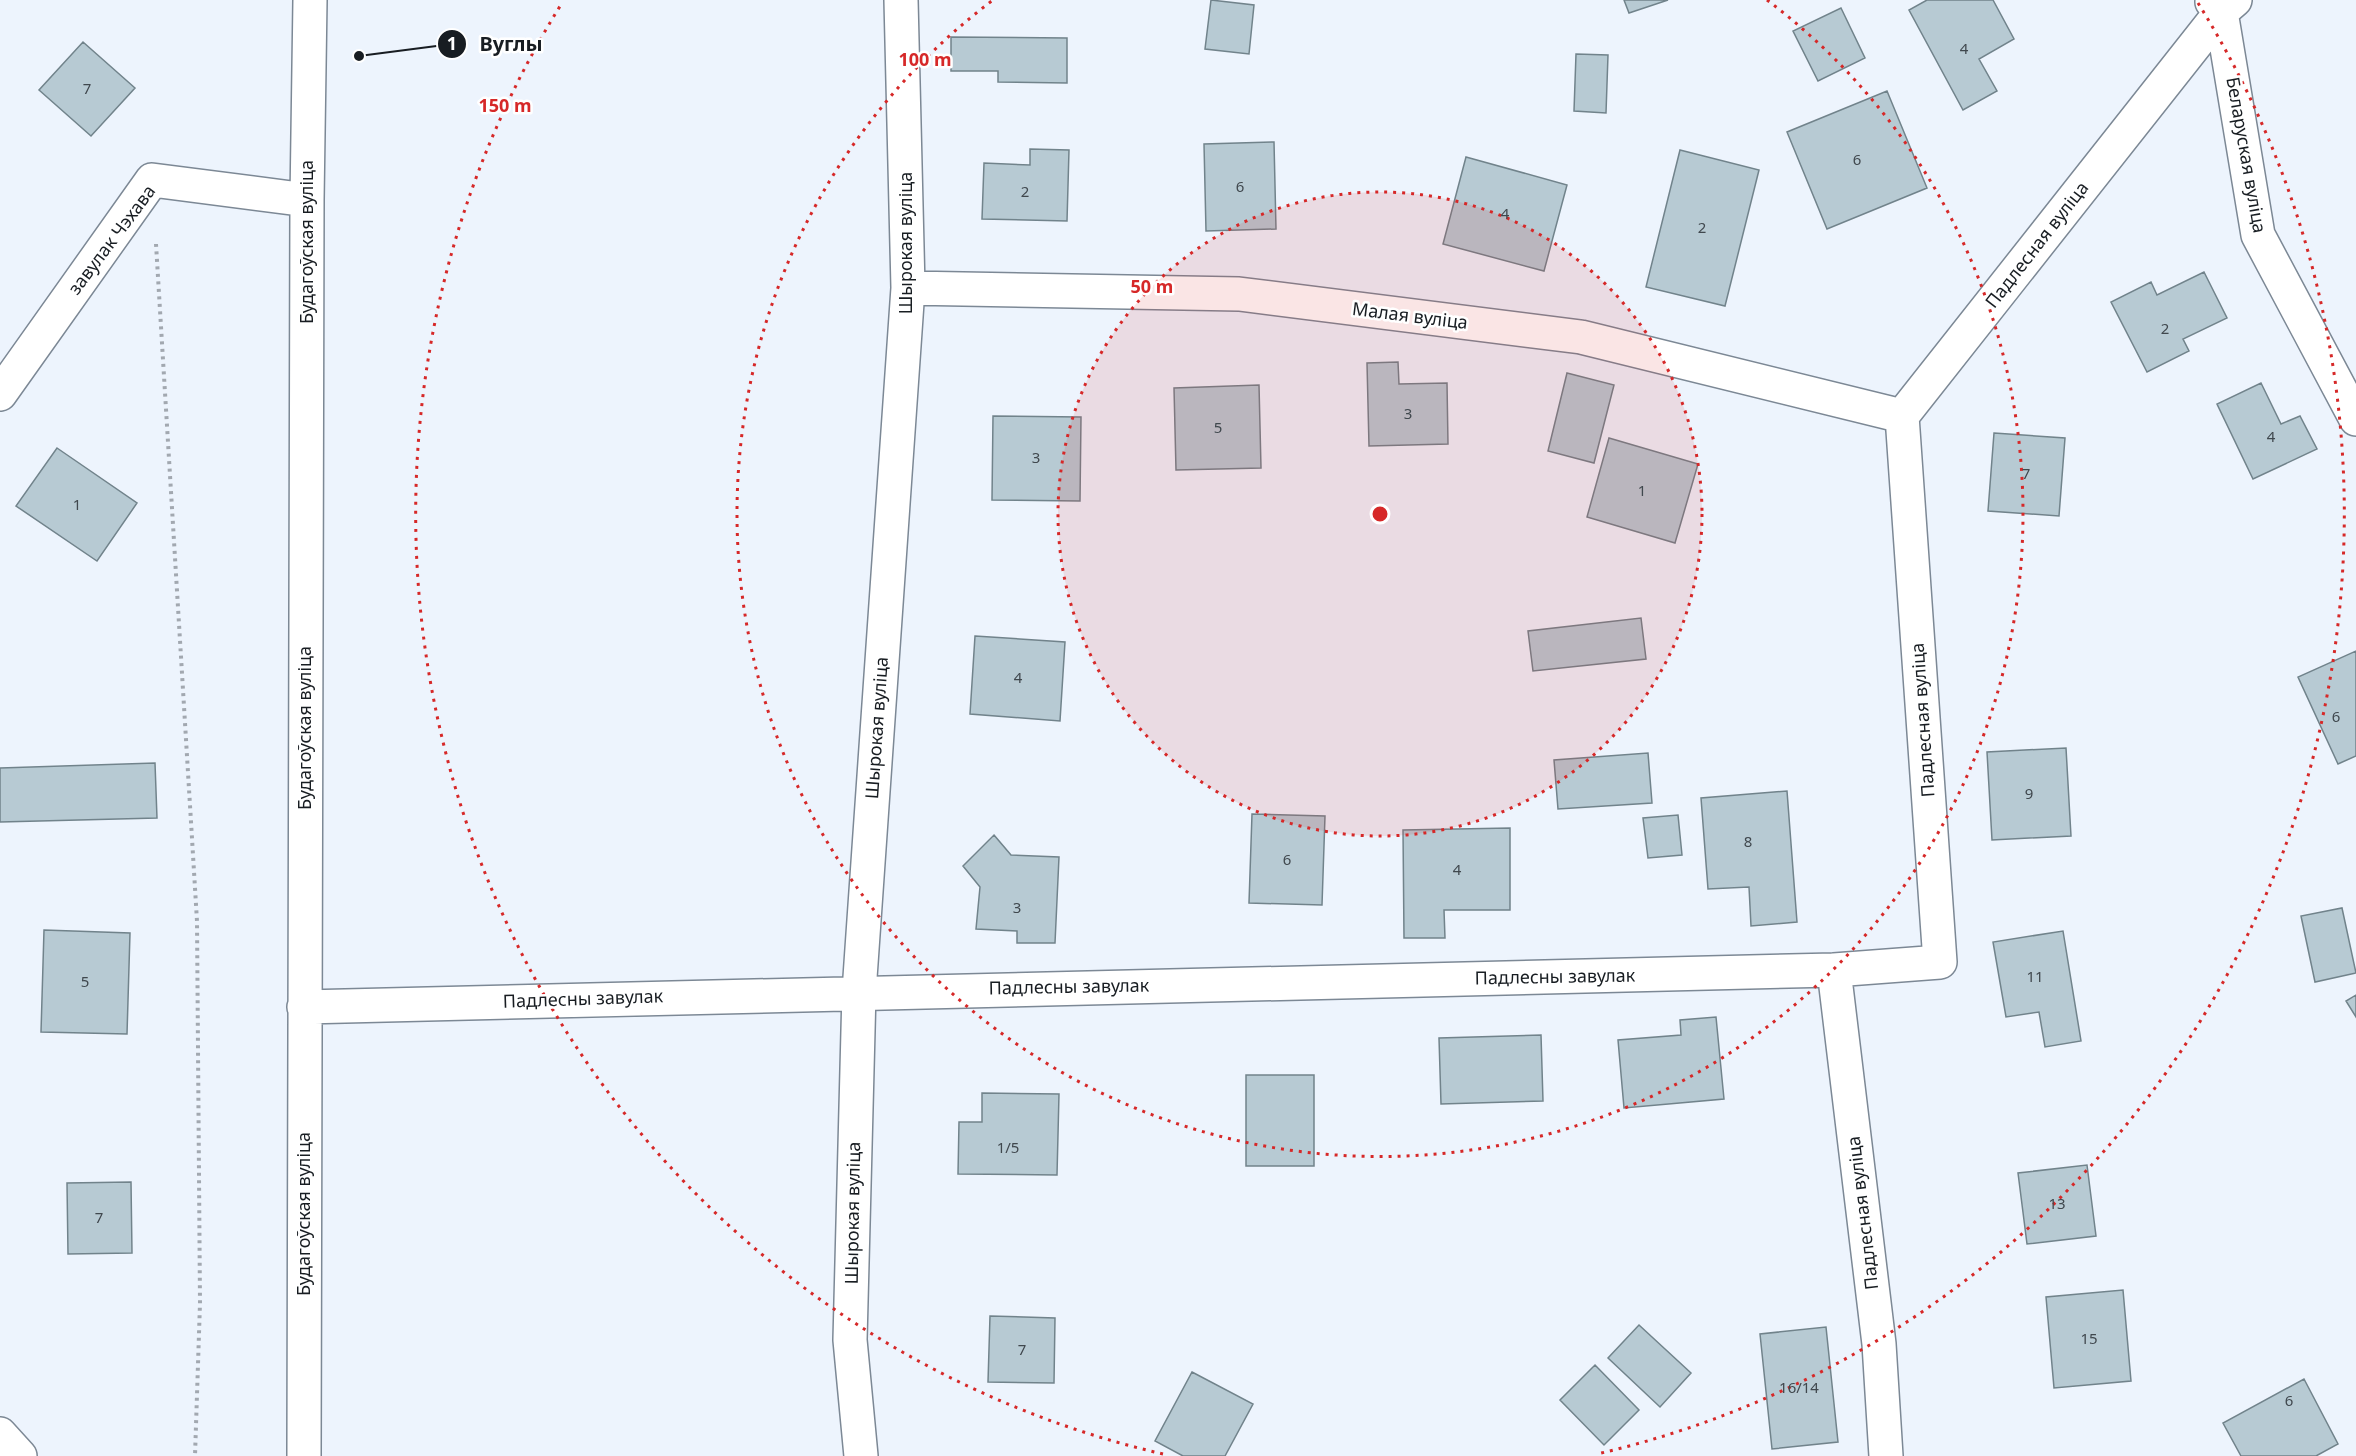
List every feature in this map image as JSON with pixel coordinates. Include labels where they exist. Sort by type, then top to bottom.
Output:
[{"type":"street","name":"Будагоўская вуліца","points":[[304,1456],[307,200],[310,0]]},
{"type":"street","name":"Шырокая вуліца","points":[[861,1456],[850,1340],[859,992],[908,288],[902,0]]},
{"type":"street","name":"Падлесная вуліца","points":[[1886,1456],[1879,1344],[1834,970],[1940,962],[1902,416],[2222,4]]},
{"type":"street","name":"Беларуская вуліца","points":[[2222,4],[2258,235],[2356,419]]},
{"type":"street","name":"завулак Чэхава","points":[[0,394],[152,180],[307,200]]},
{"type":"street","name":"Малая вуліца","points":[[908,288],[1239,294],[1581,337],[1902,416]]},
{"type":"street","name":"Падлесны завулак","points":[[304,1007],[1834,970]]},
{"type":"street","points":[[0,1434],[20,1456]]},
{"type":"path","points":[[156,240],[197,921],[200,1303],[195,1456]]},
{"type":"building","points":[[1211,0],[1254,5],[1249,54],[1205,49]]},
{"type":"building","points":[[1624,0],[1668,0],[1629,13]]},
{"type":"building","points":[[1927,0],[1993,0],[2014,39],[1979,59],[1997,91],[1963,110],[1909,10]]},
{"type":"building","points":[[1841,8],[1865,58],[1818,81],[1793,31]]},
{"type":"building","points":[[951,37],[1067,38],[1067,83],[998,82],[998,71],[951,71]]},
{"type":"building","points":[[83,42],[135,88],[91,136],[39,90]]},
{"type":"building","points":[[1576,54],[1608,55],[1606,113],[1574,111]]},
{"type":"building","points":[[1887,91],[1927,188],[1827,229],[1787,132]]},
{"type":"building","points":[[1274,142],[1276,229],[1206,231],[1204,144]]},
{"type":"building","points":[[1030,149],[1069,150],[1067,221],[982,219],[984,163],[1030,165]]},
{"type":"building","points":[[1680,150],[1759,170],[1725,306],[1646,287]]},
{"type":"building","points":[[1466,157],[1567,185],[1544,271],[1443,244]]},
{"type":"building","points":[[2204,272],[2227,318],[2183,339],[2189,351],[2147,372],[2111,302],[2151,282],[2157,295]]},
{"type":"building","points":[[1398,362],[1399,384],[1447,383],[1448,444],[1369,446],[1367,363]]},
{"type":"building","points":[[1567,373],[1614,385],[1594,463],[1548,451]]},
{"type":"building","points":[[2261,383],[2281,424],[2300,416],[2317,449],[2253,479],[2217,404]]},
{"type":"building","points":[[1259,385],[1261,468],[1176,470],[1174,388]]},
{"type":"building","points":[[993,416],[1081,417],[1080,501],[992,500]]},
{"type":"building","points":[[1994,433],[2065,438],[2059,516],[1988,511]]},
{"type":"building","points":[[1609,438],[1698,464],[1675,543],[1587,517]]},
{"type":"building","points":[[57,448],[137,503],[97,561],[16,506]]},
{"type":"building","points":[[1641,618],[1646,659],[1533,671],[1528,631]]},
{"type":"building","points":[[975,636],[1065,642],[1060,721],[970,714]]},
{"type":"building","points":[[2356,651],[2356,756],[2338,764],[2298,677]]},
{"type":"building","points":[[2066,748],[2071,836],[1992,840],[1987,752]]},
{"type":"building","points":[[1648,753],[1652,803],[1558,809],[1554,760]]},
{"type":"building","points":[[155,763],[157,818],[0,822],[0,768]]},
{"type":"building","points":[[1787,791],[1797,922],[1751,926],[1749,887],[1708,889],[1701,798]]},
{"type":"building","points":[[1252,814],[1325,816],[1322,905],[1249,903]]},
{"type":"building","points":[[1678,815],[1682,855],[1648,858],[1643,818]]},
{"type":"building","points":[[1510,828],[1510,910],[1444,910],[1445,938],[1404,938],[1403,830]]},
{"type":"building","points":[[994,835],[1011,855],[1059,857],[1055,943],[1017,943],[1017,931],[976,929],[980,887],[963,866]]},
{"type":"building","points":[[2342,908],[2356,973],[2315,982],[2301,916]]},
{"type":"building","points":[[44,930],[130,933],[127,1034],[41,1032]]},
{"type":"building","points":[[2063,931],[2081,1041],[2045,1047],[2039,1012],[2006,1017],[1993,942]]},
{"type":"building","points":[[2356,995],[2356,1017],[2346,1001]]},
{"type":"building","points":[[1716,1017],[1724,1099],[1624,1108],[1618,1040],[1681,1035],[1680,1020]]},
{"type":"building","points":[[1541,1035],[1543,1101],[1441,1104],[1439,1038]]},
{"type":"building","points":[[1246,1075],[1314,1075],[1314,1166],[1246,1166]]},
{"type":"building","points":[[982,1093],[1059,1094],[1057,1175],[958,1174],[959,1122],[982,1122]]},
{"type":"building","points":[[2087,1165],[2096,1236],[2027,1244],[2018,1173]]},
{"type":"building","points":[[131,1182],[132,1253],[68,1254],[67,1183]]},
{"type":"building","points":[[2123,1290],[2131,1381],[2054,1388],[2046,1297]]},
{"type":"building","points":[[990,1316],[1055,1318],[1054,1383],[988,1382]]},
{"type":"building","points":[[1639,1325],[1691,1373],[1660,1407],[1608,1358]]},
{"type":"building","points":[[1826,1327],[1838,1442],[1772,1449],[1760,1334]]},
{"type":"building","points":[[1595,1365],[1639,1410],[1604,1445],[1560,1400]]},
{"type":"building","points":[[1192,1372],[1253,1404],[1225,1456],[1183,1456],[1155,1441]]},
{"type":"building","points":[[2304,1379],[2338,1444],[2316,1456],[2241,1456],[2223,1423]]},
{"type":"place","name":"Вуглы","points":[[359,56]]}]
